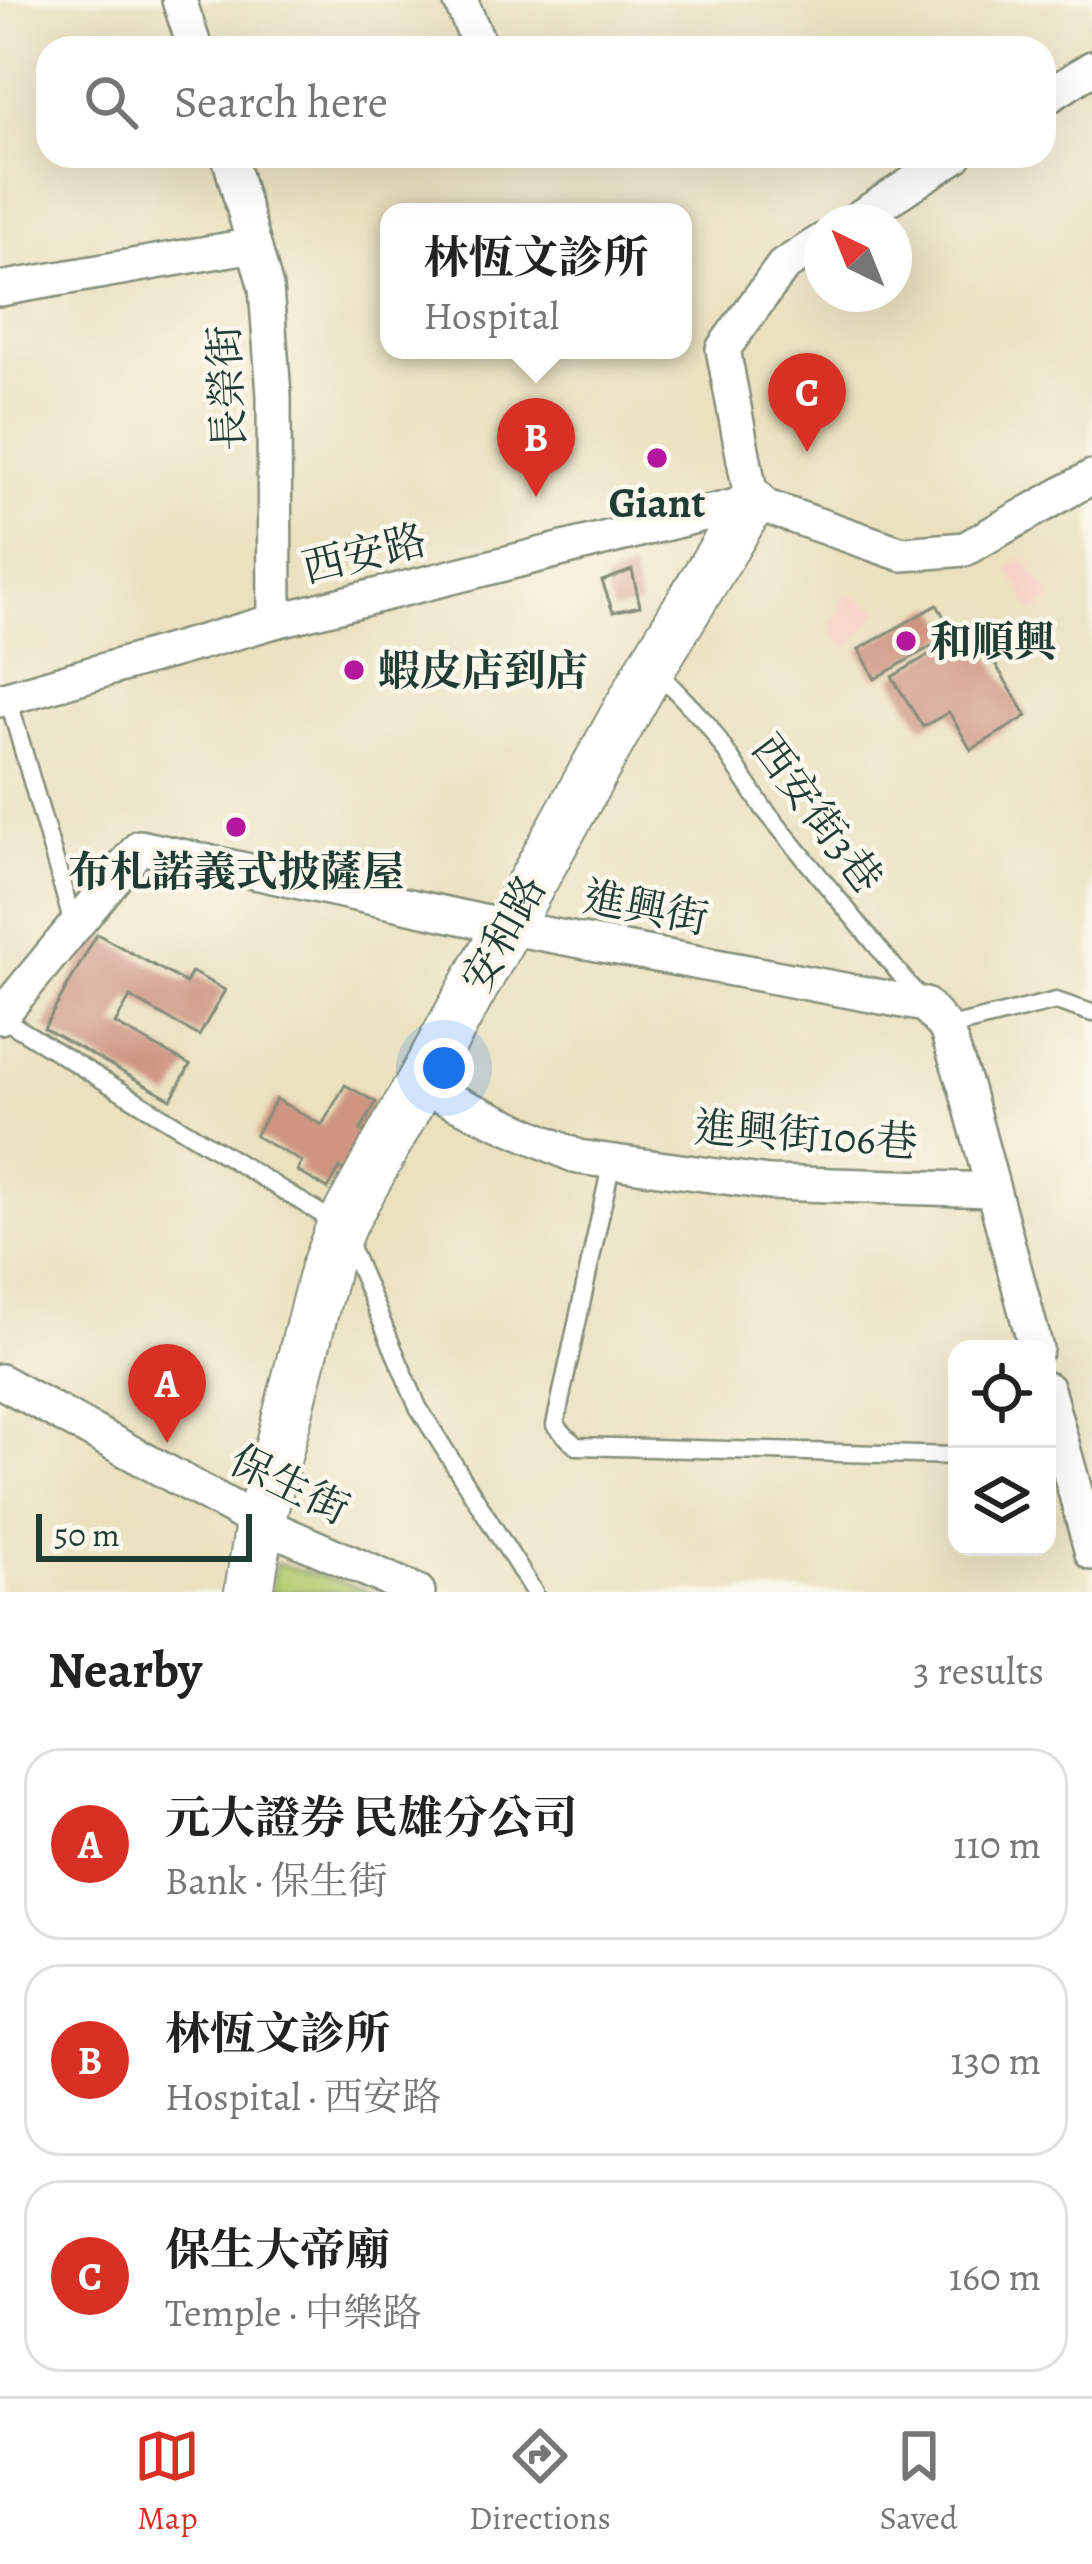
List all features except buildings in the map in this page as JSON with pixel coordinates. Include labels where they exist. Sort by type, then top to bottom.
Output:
[{"type":"street","points":[[179,0],[191,36]]},
{"type":"street","points":[[460,0],[476,36]]},
{"type":"street","points":[[1056,94],[1090,78]]},
{"type":"street","name":"長榮街","points":[[232,168],[266,288],[274,395],[275,621]]},
{"type":"street","points":[[880,204],[936,168]]},
{"type":"street","points":[[0,289],[254,245]]},
{"type":"street","points":[[804,253],[783,266],[723,349],[752,502],[902,554],[965,549],[1092,477]]},
{"type":"street","name":"西安路","points":[[4,699],[275,621],[752,502]]},
{"type":"street","name":"安和路","points":[[249,1592],[260,1523],[323,1271],[340,1226],[652,666],[752,502]]},
{"type":"street","name":"進興街","points":[[0,1017],[140,847],[936,1016]]},
{"type":"street","points":[[936,1016],[993,1190],[1034,1340]]},
{"type":"street","name":"進興街106巷","points":[[418,1086],[578,1157],[769,1183],[993,1190]]},
{"type":"street","name":"保生街","points":[[0,1382],[260,1523],[418,1592]]},
{"type":"street","points":[[1057,1458],[1092,1553]]},
{"type":"lane","name":"西安街3巷","points":[[652,666],[709,726],[764,809],[936,1016]]},
{"type":"lane","points":[[4,699],[74,927]]},
{"type":"lane","points":[[936,1016],[1056,1000],[1092,1013]]},
{"type":"lane","points":[[0,1017],[340,1226],[418,1407],[533,1592]]},
{"type":"lane","points":[[612,1161],[554,1425],[577,1446],[948,1456]]},
{"type":"shaded area","points":[[1024,557],[1053,599],[1034,614],[1007,568]]},
{"type":"shaded area","points":[[847,592],[880,611],[848,649],[829,630]]},
{"type":"green space","points":[[276,1563],[375,1592],[271,1592]]},
{"type":"place","name":"保生大帝廟","points":[[807,452]]},
{"type":"place","name":"Giant","points":[[657,458]]},
{"type":"place","name":"林恆文診所","points":[[536,497]]},
{"type":"place","name":"和順興","points":[[906,641]]},
{"type":"place","name":"蝦皮店到店","points":[[354,670]]},
{"type":"place","name":"布札諾義式披薩屋","points":[[236,827]]},
{"type":"place","name":"元大證券 民雄分公司","points":[[167,1443]]}]
